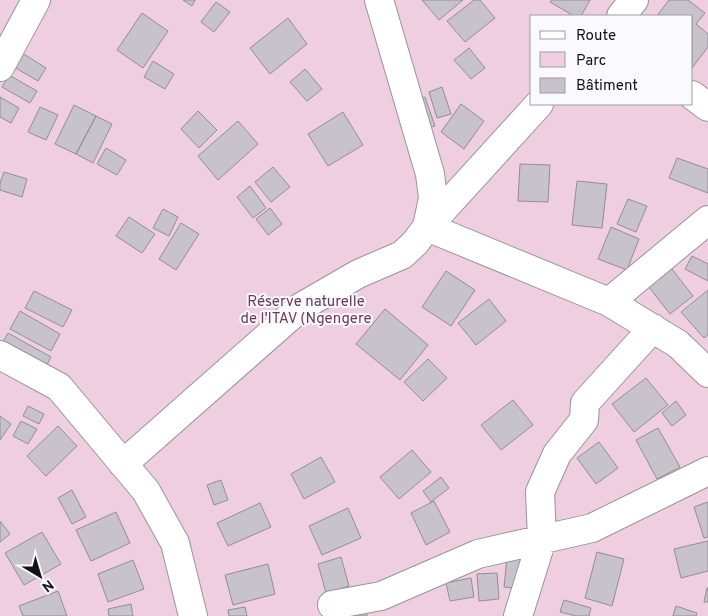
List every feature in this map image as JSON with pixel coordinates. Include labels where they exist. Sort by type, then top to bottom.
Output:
[{"type":"street","points":[[0,66],[36,0]]},
{"type":"street","points":[[379,0],[430,174],[433,198],[427,227]]},
{"type":"street","points":[[621,15],[634,0]]},
{"type":"street","points":[[693,96],[708,107]]},
{"type":"street","points":[[123,464],[301,307],[358,274],[402,255],[415,243],[427,227],[538,105]]},
{"type":"street","points":[[609,302],[708,220]]},
{"type":"street","points":[[427,227],[609,302],[678,344],[708,373]]},
{"type":"street","points":[[518,616],[542,539],[540,492],[557,454],[584,420],[585,403],[653,328]]},
{"type":"street","points":[[0,355],[59,387],[146,491],[175,543],[193,616]]},
{"type":"street","points":[[332,605],[382,596],[478,554],[592,528],[708,471]]},
{"type":"green space","name":"Réserve naturelle de l'ITAV (Ngengere","points":[[0,0],[708,0],[708,616],[0,616]]},
{"type":"building","points":[[183,0],[195,0],[192,6]]},
{"type":"building","points":[[422,0],[463,0],[439,20]]},
{"type":"building","points":[[474,0],[480,0],[495,18],[465,42],[447,21]]},
{"type":"building","points":[[552,0],[590,0],[582,15],[572,15],[550,2]]},
{"type":"building","points":[[669,0],[688,0],[705,13],[696,24],[708,34],[708,47],[693,67],[693,15],[658,15]]},
{"type":"building","points":[[216,2],[230,12],[214,32],[201,22]]},
{"type":"building","points":[[142,13],[168,31],[143,68],[117,50]]},
{"type":"building","points":[[288,18],[307,44],[270,74],[250,48]]},
{"type":"building","points":[[469,48],[485,68],[471,79],[454,60]]},
{"type":"building","points":[[22,53],[46,68],[38,81],[14,67]]},
{"type":"building","points":[[153,61],[174,74],[165,89],[144,77]]},
{"type":"building","points":[[305,69],[322,89],[307,101],[290,82]]},
{"type":"building","points":[[9,75],[37,91],[30,103],[2,87]]},
{"type":"building","points":[[442,87],[451,114],[437,118],[429,92]]},
{"type":"building","points":[[0,97],[19,108],[11,123],[0,117]]},
{"type":"building","points":[[425,97],[435,126],[422,130],[412,101]]},
{"type":"building","points":[[461,104],[484,121],[464,149],[441,132]]},
{"type":"building","points":[[74,105],[96,116],[76,154],[55,144]]},
{"type":"building","points":[[40,107],[58,115],[46,140],[28,132]]},
{"type":"building","points":[[198,111],[217,130],[199,148],[181,129]]},
{"type":"building","points":[[343,112],[363,145],[328,166],[308,134]]},
{"type":"building","points":[[96,116],[112,124],[93,163],[76,154]]},
{"type":"building","points":[[238,121],[258,144],[218,180],[198,156]]},
{"type":"building","points":[[106,148],[126,160],[117,175],[97,164]]},
{"type":"building","points":[[677,158],[708,169],[708,193],[669,178]]},
{"type":"building","points":[[520,164],[550,165],[548,202],[518,201]]},
{"type":"building","points":[[273,167],[290,187],[271,202],[255,182]]},
{"type":"building","points":[[4,172],[27,179],[22,197],[0,190],[0,183]]},
{"type":"building","points":[[577,181],[607,184],[602,228],[572,225]]},
{"type":"building","points":[[250,186],[266,208],[253,218],[237,197]]},
{"type":"building","points":[[628,199],[647,206],[636,232],[617,224]]},
{"type":"building","points":[[270,208],[282,224],[268,235],[256,219]]},
{"type":"building","points":[[163,209],[178,217],[169,236],[153,228]]},
{"type":"building","points":[[129,217],[155,234],[142,253],[116,236]]},
{"type":"building","points":[[181,223],[199,234],[176,270],[159,259]]},
{"type":"building","points":[[611,227],[639,239],[627,270],[598,259]]},
{"type":"building","points":[[692,256],[708,264],[708,281],[685,269]]},
{"type":"building","points":[[668,264],[693,296],[670,314],[645,282]]},
{"type":"building","points":[[446,271],[475,290],[451,326],[422,307]]},
{"type":"building","points":[[708,290],[708,335],[704,338],[681,312]]},
{"type":"building","points":[[34,291],[72,310],[63,327],[25,308]]},
{"type":"building","points":[[489,299],[506,321],[476,345],[458,323]]},
{"type":"building","points":[[385,309],[428,345],[400,380],[356,344]]},
{"type":"building","points":[[20,311],[60,334],[51,351],[10,329]]},
{"type":"building","points":[[8,333],[51,357],[42,374],[0,347]]},
{"type":"building","points":[[428,359],[447,378],[423,401],[404,382]]},
{"type":"building","points":[[646,378],[668,405],[634,432],[612,404]]},
{"type":"building","points":[[513,400],[533,425],[501,450],[481,425]]},
{"type":"building","points":[[676,401],[686,415],[672,426],[662,413]]},
{"type":"building","points":[[28,406],[44,414],[39,424],[23,416]]},
{"type":"building","points":[[0,416],[11,424],[0,440]]},
{"type":"building","points":[[21,421],[37,429],[28,444],[13,436]]},
{"type":"building","points":[[58,426],[77,446],[46,476],[27,456]]},
{"type":"building","points":[[658,428],[680,467],[657,479],[636,440]]},
{"type":"building","points":[[599,442],[618,468],[596,484],[577,458]]},
{"type":"building","points":[[412,450],[431,472],[399,499],[380,477]]},
{"type":"building","points":[[321,457],[335,482],[304,499],[291,474]]},
{"type":"building","points":[[441,477],[449,488],[431,502],[423,491]]},
{"type":"building","points":[[221,480],[228,500],[214,505],[207,485]]},
{"type":"building","points":[[72,490],[86,517],[72,524],[58,498]]},
{"type":"building","points":[[434,501],[450,532],[426,545],[411,513]]},
{"type":"building","points":[[708,502],[708,537],[704,538],[694,507]]},
{"type":"building","points":[[260,503],[271,527],[228,546],[217,523]]},
{"type":"building","points":[[348,508],[361,538],[322,555],[309,526]]},
{"type":"building","points":[[116,512],[130,543],[91,561],[76,530]]},
{"type":"building","points":[[0,521],[10,534],[0,542]]},
{"type":"building","points":[[42,532],[61,564],[24,585],[5,553]]},
{"type":"building","points":[[708,541],[708,571],[681,578],[674,549]]},
{"type":"building","points":[[597,552],[624,559],[612,606],[585,598]]},
{"type":"building","points":[[341,557],[349,586],[326,593],[318,564]]},
{"type":"building","points":[[507,557],[523,558],[521,589],[504,587]]},
{"type":"building","points":[[133,560],[144,589],[108,602],[98,574]]},
{"type":"building","points":[[268,564],[275,594],[233,605],[225,575]]},
{"type":"building","points":[[497,573],[499,599],[479,601],[477,574]]},
{"type":"building","points":[[471,578],[474,597],[450,601],[446,583]]},
{"type":"building","points":[[707,588],[708,602],[704,602]]},
{"type":"building","points":[[58,591],[67,616],[23,616],[19,606]]},
{"type":"building","points":[[564,600],[591,608],[589,616],[576,616],[560,612]]},
{"type":"building","points":[[131,604],[133,616],[109,616],[108,609]]},
{"type":"building","points":[[676,606],[697,613],[696,616],[673,616]]},
{"type":"building","points":[[245,607],[247,616],[229,616],[228,610]]},
{"type":"building","points":[[366,608],[367,616],[336,616]]}]
